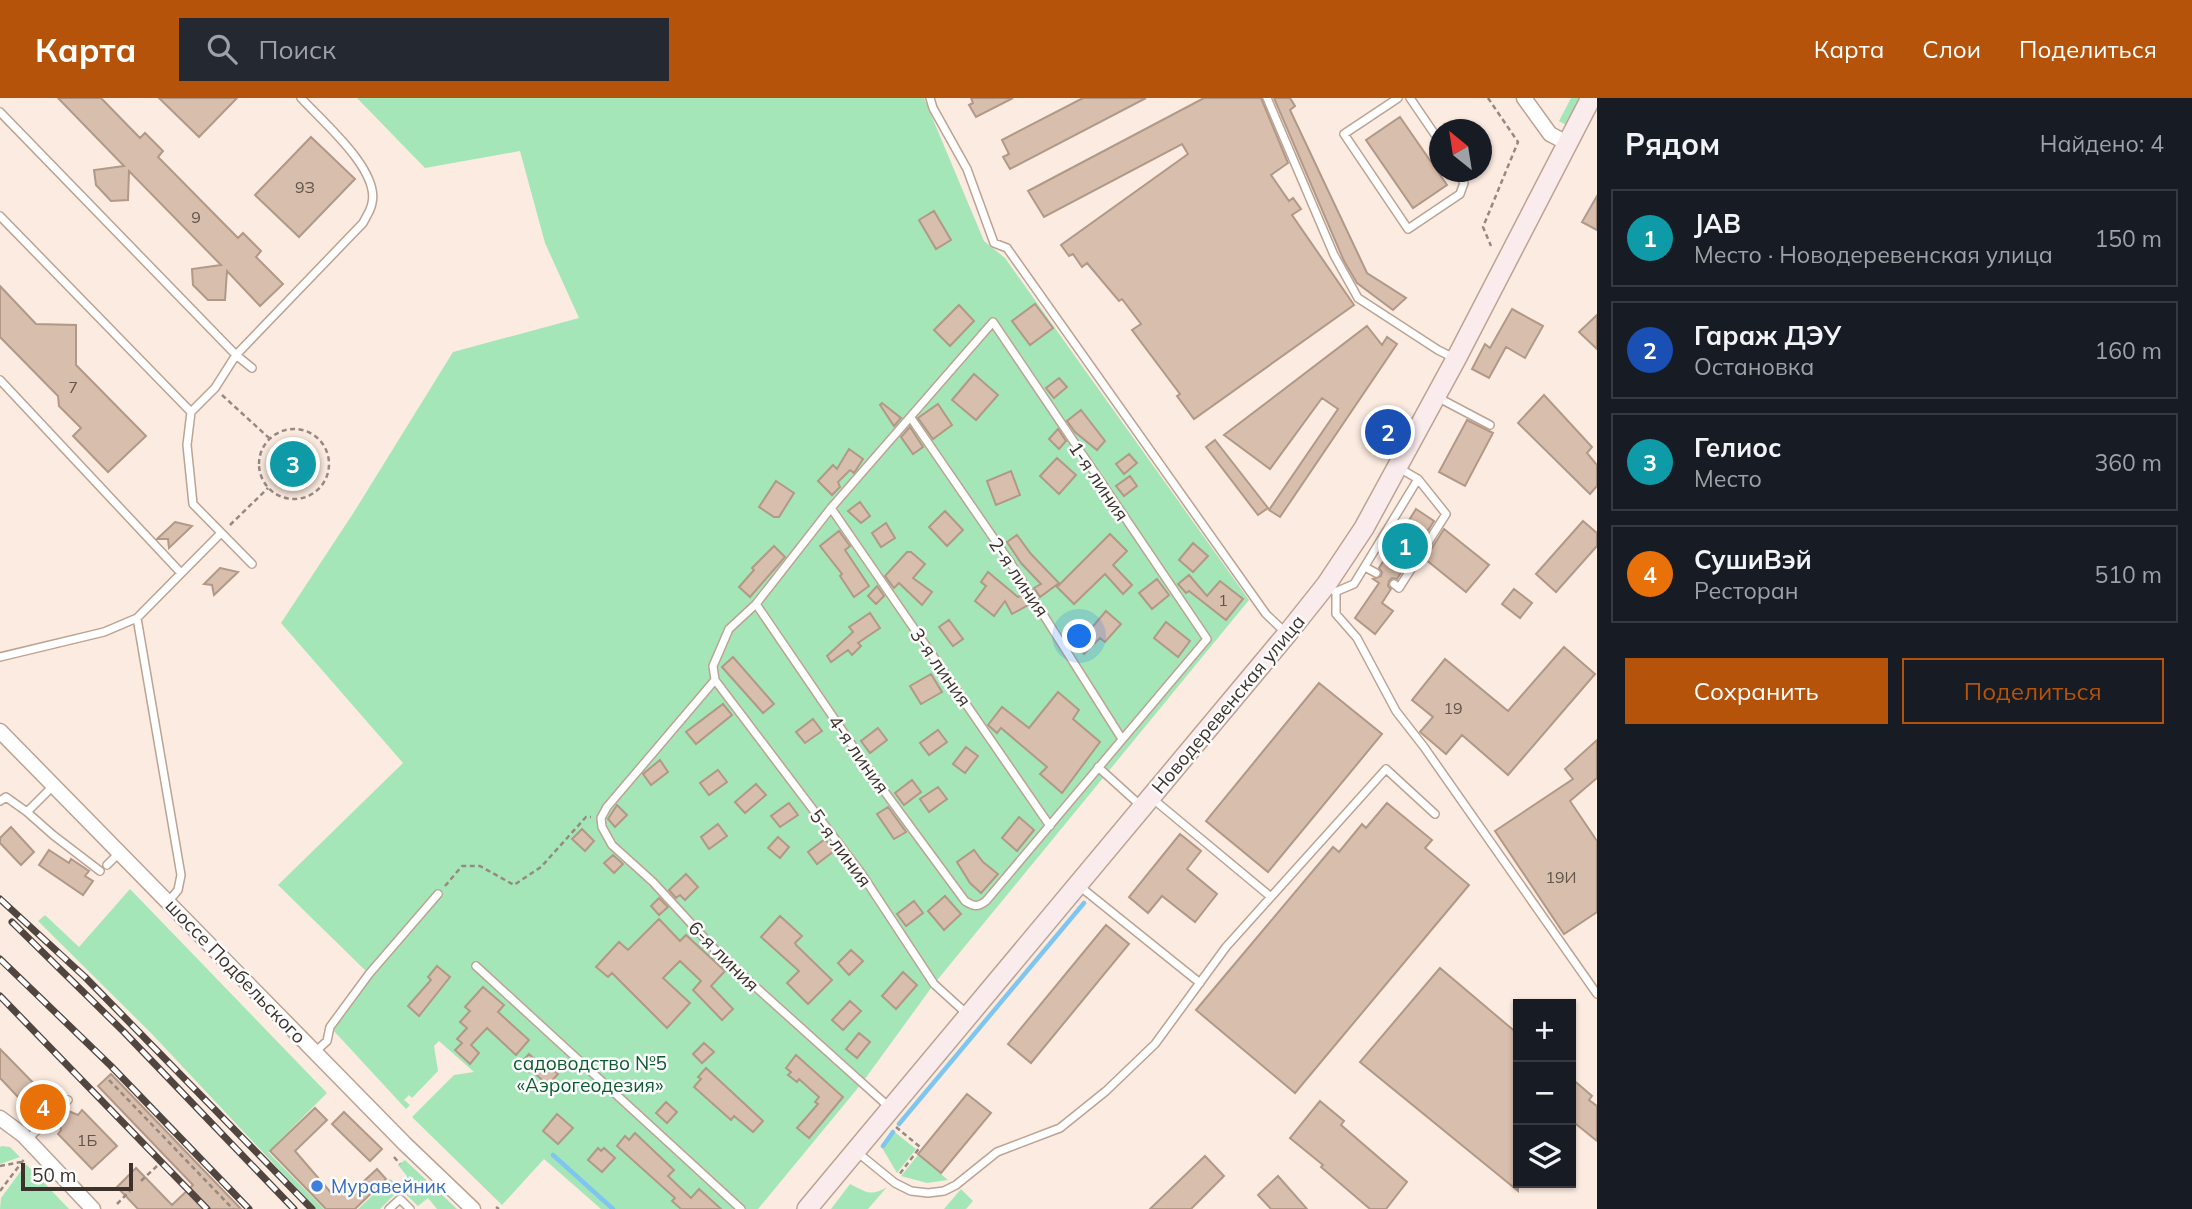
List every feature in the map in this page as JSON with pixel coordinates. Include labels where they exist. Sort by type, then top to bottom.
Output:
[{"type":"main road","name":"Новодеревенская улица","points":[[807,1209],[855,1151],[890,1115],[968,1014],[1287,634],[1331,589],[1436,397],[1591,98]]},
{"type":"street","points":[[1524,98],[1550,134],[1569,144]]},
{"type":"street","name":"шоссе Подбельского","points":[[0,730],[405,1144],[473,1209]]},
{"type":"street","points":[[2,1123],[28,1140],[93,1209]]},
{"type":"lane","points":[[252,564],[193,504],[187,445],[191,412],[215,388],[236,355],[363,223],[373,202],[372,185],[356,157],[301,98]]},
{"type":"lane","points":[[930,98],[967,169],[994,243],[1007,248],[1265,614],[1287,634]]},
{"type":"lane","points":[[1267,98],[1334,256],[1358,298],[1456,359]]},
{"type":"lane","points":[[1398,98],[1344,134],[1408,229],[1460,194],[1463,182]]},
{"type":"lane","points":[[1410,98],[1429,126]]},
{"type":"lane","points":[[0,112],[236,355],[252,368]]},
{"type":"lane","points":[[0,216],[191,412]]},
{"type":"lane","name":"1-я линия","points":[[911,418],[993,322],[1207,639],[1122,739]]},
{"type":"lane","points":[[0,380],[181,573]]},
{"type":"lane","points":[[1436,397],[1490,425]]},
{"type":"lane","points":[[601,818],[607,807],[715,680],[713,666],[729,629],[756,604],[831,508],[911,418]]},
{"type":"lane","name":"2-я линия","points":[[911,418],[1010,562],[1122,739]]},
{"type":"lane","points":[[1394,584],[1399,588],[1446,514],[1418,479],[1398,467]]},
{"type":"lane","points":[[1418,479],[1354,584],[1331,589],[1336,614],[1357,638],[1396,711],[1597,994]]},
{"type":"lane","name":"3-я линия","points":[[831,508],[1050,826]]},
{"type":"lane","points":[[0,656],[104,632],[137,618],[221,533]]},
{"type":"lane","points":[[1365,567],[1376,573]]},
{"type":"lane","name":"4-я линия","points":[[756,604],[876,780],[965,901],[979,906],[986,901],[1050,826]]},
{"type":"lane","points":[[137,618],[181,875],[178,890],[168,902]]},
{"type":"lane","name":"5-я линия","points":[[715,680],[860,873],[934,984],[968,1014]]},
{"type":"lane","points":[[1050,826],[1122,739]]},
{"type":"lane","points":[[1098,767],[1271,897]]},
{"type":"lane","points":[[855,1151],[895,1183],[911,1191],[928,1193],[944,1191],[956,1185],[997,1152],[1060,1128],[1106,1091],[1155,1044],[1226,947],[1386,769],[1435,814]]},
{"type":"lane","points":[[27,812],[54,785]]},
{"type":"lane","points":[[0,800],[6,797],[100,871]]},
{"type":"lane","name":"6-я линия","points":[[601,818],[604,835],[611,845],[653,882],[719,954],[862,1083],[890,1115]]},
{"type":"lane","points":[[107,865],[120,852]]},
{"type":"lane","points":[[1077,884],[1200,983]]},
{"type":"lane","points":[[315,1052],[327,1041],[330,1027],[369,974],[438,894]]},
{"type":"lane","points":[[476,966],[741,1209]]},
{"type":"lane","points":[[28,1140],[68,1100]]},
{"type":"lane","points":[[389,1209],[400,1199],[410,1209]]},
{"type":"path","points":[[1488,98],[1518,142],[1483,227],[1491,246]]},
{"type":"path","points":[[215,388],[269,438]]},
{"type":"path","points":[[291,428],[314,434],[328,453],[330,464],[321,487],[301,499],[289,499],[268,488],[258,468],[258,457],[269,438],[279,431],[291,428]]},
{"type":"path","points":[[221,533],[268,488]]},
{"type":"path","points":[[438,894],[461,866],[480,866],[514,885],[541,867],[586,817],[601,818]]},
{"type":"path","points":[[109,1080],[233,1209]]},
{"type":"path","points":[[890,1115],[920,1147],[900,1172]]},
{"type":"path","points":[[394,1157],[400,1164]]},
{"type":"path","points":[[0,1166],[24,1160],[0,1191]]},
{"type":"path","points":[[141,1181],[157,1166]]},
{"type":"path","points":[[117,1204],[130,1191]]},
{"type":"green space","name":"садоводство №5 «Аэрогеодезия»","points":[[357,98],[924,98],[984,241],[1005,258],[1249,600],[934,984],[862,1083],[758,1209],[601,1209],[544,1159],[502,1205],[412,1117],[454,1075],[474,1072],[439,1041],[434,1046],[438,1071],[412,1098],[409,1095],[404,1100],[410,1105],[406,1109],[333,1030],[371,976],[278,885],[403,763],[281,623],[354,512],[453,352],[579,318],[545,243],[520,151],[425,168]]},
{"type":"green space","points":[[1571,98],[1580,98],[1566,125],[1559,121]]},
{"type":"green space","points":[[130,889],[327,1093],[268,1152],[324,1209],[316,1209],[151,1033],[38,921],[45,915],[79,947]]},
{"type":"green space","points":[[892,1130],[916,1149],[897,1173],[881,1146]]},
{"type":"green space","points":[[2,1146],[10,1147],[20,1157],[0,1164]]},
{"type":"green space","points":[[918,1155],[948,1180],[927,1183],[901,1176]]},
{"type":"green space","points":[[405,1160],[457,1209],[437,1209],[428,1198],[418,1206],[400,1189],[380,1209],[358,1209],[390,1179],[398,1185],[407,1176],[398,1165]]},
{"type":"green space","points":[[26,1164],[69,1209],[0,1209],[1,1198]]},
{"type":"green space","points":[[850,1184],[868,1192],[877,1192],[887,1187],[868,1209],[831,1209]]},
{"type":"green space","points":[[961,1189],[973,1201],[966,1209],[944,1209]]},
{"type":"building","points":[[58,98],[101,98],[140,138],[145,133],[163,151],[158,157],[238,238],[243,233],[261,251],[256,257],[283,284],[260,306],[227,271],[225,300],[208,300],[193,285],[192,269],[221,265],[129,171],[128,200],[111,201],[96,185],[94,170],[124,166]]},
{"type":"building","points":[[159,98],[237,98],[199,137]]},
{"type":"building","points":[[971,98],[1013,98],[976,117],[969,105],[973,103]]},
{"type":"building","points":[[1083,98],[1146,98],[1010,169],[1003,157],[1009,154],[1002,140]]},
{"type":"building","points":[[1204,98],[1261,98],[1288,163],[1271,175],[1289,201],[1293,198],[1301,209],[1292,215],[1354,305],[1194,419],[1177,396],[1180,394],[1132,330],[1141,324],[1122,299],[1119,301],[1087,263],[1082,267],[1073,254],[1069,256],[1061,245],[1188,154],[1182,144],[1044,217],[1028,191]]},
{"type":"building","points":[[1274,98],[1290,98],[1295,106],[1290,110],[1367,273],[1406,298],[1393,310],[1357,283],[1344,261]]},
{"type":"building","points":[[1400,117],[1429,159],[1429,182],[1445,182],[1447,185],[1413,208],[1366,140]]},
{"type":"building","points":[[311,137],[355,179],[299,237],[255,195]]},
{"type":"building","points":[[1597,196],[1597,230],[1582,222]]},
{"type":"building","points":[[934,211],[951,240],[936,249],[919,220]]},
{"type":"building","points":[[0,286],[36,324],[76,325],[76,365],[146,436],[108,472],[73,436],[81,428],[59,406],[58,396],[0,337]]},
{"type":"building","points":[[1035,304],[1053,328],[1030,345],[1012,321]]},
{"type":"building","points":[[959,305],[974,321],[950,346],[934,330]]},
{"type":"building","points":[[1512,309],[1543,326],[1525,358],[1506,347],[1489,378],[1472,369],[1485,344],[1490,348]]},
{"type":"building","points":[[1597,315],[1597,349],[1579,332]]},
{"type":"building","points":[[1367,326],[1382,345],[1387,337],[1397,344],[1280,517],[1269,510],[1338,409],[1322,398],[1270,469],[1224,435]]},
{"type":"building","points":[[974,374],[998,395],[976,420],[952,400]]},
{"type":"building","points":[[1059,378],[1067,387],[1054,398],[1046,388]]},
{"type":"building","points":[[1544,395],[1592,447],[1587,453],[1597,465],[1597,486],[1590,494],[1518,423]]},
{"type":"building","points":[[882,403],[901,418],[894,426],[880,405]]},
{"type":"building","points":[[938,404],[952,425],[933,439],[918,418]]},
{"type":"building","points":[[1081,410],[1105,441],[1097,450],[1075,432],[1067,421]]},
{"type":"building","points":[[1467,420],[1493,433],[1465,486],[1439,472]]},
{"type":"building","points":[[910,427],[923,447],[913,454],[901,437]]},
{"type":"building","points":[[1058,429],[1066,441],[1059,449],[1049,439]]},
{"type":"building","points":[[1215,440],[1268,508],[1258,515],[1206,447]]},
{"type":"building","points":[[849,449],[863,459],[854,473],[850,470],[838,482],[840,487],[832,495],[818,481],[833,465],[837,469]]},
{"type":"building","points":[[1129,454],[1137,463],[1124,474],[1116,464]]},
{"type":"building","points":[[1057,458],[1076,475],[1059,494],[1040,476]]},
{"type":"building","points":[[1011,471],[1020,495],[996,505],[987,481]]},
{"type":"building","points":[[1130,476],[1137,486],[1124,496],[1116,486]]},
{"type":"building","points":[[776,481],[794,493],[779,517],[774,517],[759,507]]},
{"type":"building","points":[[860,502],[870,516],[861,523],[848,511]]},
{"type":"building","points":[[1416,509],[1434,521],[1397,579],[1392,578],[1389,581],[1388,586],[1391,589],[1382,603],[1393,611],[1375,634],[1355,618],[1379,583],[1373,579],[1381,576],[1379,568]]},
{"type":"building","points":[[945,511],[963,530],[947,546],[929,527]]},
{"type":"building","points":[[1583,521],[1597,533],[1597,546],[1556,592],[1536,574]]},
{"type":"building","points":[[175,522],[192,526],[169,548],[168,539],[157,539]]},
{"type":"building","points":[[886,523],[895,538],[881,547],[872,533]]},
{"type":"building","points":[[1444,529],[1489,565],[1466,592],[1425,559]]},
{"type":"building","points":[[839,531],[850,546],[845,550],[869,586],[854,597],[840,576],[842,574],[820,546]]},
{"type":"building","points":[[1110,534],[1127,551],[1113,565],[1132,585],[1123,594],[1105,574],[1074,604],[1057,587]]},
{"type":"building","points":[[1017,535],[1059,583],[1040,597],[1034,588],[1041,584],[1021,563],[1007,542]]},
{"type":"building","points":[[1193,543],[1208,556],[1193,572],[1179,560]]},
{"type":"building","points":[[774,546],[785,557],[750,597],[739,587],[754,570],[752,568]]},
{"type":"building","points":[[907,552],[911,552],[925,564],[913,578],[932,592],[922,605],[899,583],[894,588],[885,576]]},
{"type":"building","points":[[220,568],[238,572],[214,595],[212,585],[204,584]]},
{"type":"building","points":[[988,572],[1018,597],[1023,594],[1030,604],[1012,614],[1005,601],[994,616],[975,601],[986,586],[981,582]]},
{"type":"building","points":[[1189,575],[1207,596],[1220,581],[1243,599],[1226,620],[1189,591],[1186,593],[1178,584]]},
{"type":"building","points":[[1157,579],[1169,595],[1152,609],[1139,593]]},
{"type":"building","points":[[877,586],[884,596],[876,604],[868,596]]},
{"type":"building","points":[[1514,589],[1532,603],[1520,618],[1502,604]]},
{"type":"building","points":[[1106,611],[1121,624],[1105,642],[1100,638],[1084,654],[1076,646]]},
{"type":"building","points":[[870,613],[880,628],[858,643],[861,646],[852,655],[848,650],[831,662],[827,656],[853,632],[849,627]]},
{"type":"building","points":[[949,620],[963,639],[953,646],[939,627]]},
{"type":"building","points":[[1166,622],[1190,641],[1178,657],[1154,638]]},
{"type":"building","points":[[1564,647],[1595,674],[1508,775],[1462,735],[1446,754],[1420,732],[1433,717],[1412,700],[1445,659],[1508,711]]},
{"type":"building","points":[[733,657],[774,704],[763,713],[722,667]]},
{"type":"building","points":[[931,674],[942,692],[921,704],[910,686]]},
{"type":"building","points":[[1319,683],[1382,734],[1268,872],[1206,821]]},
{"type":"building","points":[[1058,692],[1079,710],[1073,719],[1100,742],[1062,793],[1040,774],[1047,767],[1001,728],[997,733],[988,725],[1002,707],[1029,728]]},
{"type":"building","points":[[723,704],[732,715],[696,744],[686,732]]},
{"type":"building","points":[[813,719],[822,731],[805,743],[796,732]]},
{"type":"building","points":[[878,728],[887,740],[870,753],[861,741]]},
{"type":"building","points":[[938,730],[947,742],[929,755],[920,743]]},
{"type":"building","points":[[1597,740],[1597,778],[1570,801],[1597,841],[1597,912],[1564,934],[1495,831],[1573,779],[1565,769]]},
{"type":"building","points":[[966,747],[978,756],[965,773],[953,764]]},
{"type":"building","points":[[660,760],[668,772],[651,785],[643,774]]},
{"type":"building","points":[[718,770],[727,782],[709,795],[700,783]]},
{"type":"building","points":[[912,780],[921,792],[904,805],[895,793]]},
{"type":"building","points":[[756,784],[766,795],[745,813],[735,802]]},
{"type":"building","points":[[938,787],[947,799],[929,812],[920,799]]},
{"type":"building","points":[[789,803],[798,815],[780,827],[771,816]]},
{"type":"building","points":[[1387,803],[1432,840],[1425,848],[1469,885],[1295,1093],[1196,1010],[1333,847],[1339,852],[1362,824],[1366,828]]},
{"type":"building","points":[[617,805],[627,815],[615,827],[608,819]]},
{"type":"building","points":[[888,807],[906,832],[894,839],[877,814]]},
{"type":"building","points":[[1019,817],[1034,830],[1017,851],[1002,838]]},
{"type":"building","points":[[718,824],[727,836],[709,849],[701,837]]},
{"type":"building","points":[[11,827],[34,852],[21,865],[0,843],[0,838]]},
{"type":"building","points":[[582,829],[594,841],[585,851],[572,839]]},
{"type":"building","points":[[1180,834],[1201,851],[1187,869],[1217,894],[1195,922],[1162,896],[1148,913],[1129,897]]},
{"type":"building","points":[[778,837],[789,847],[780,858],[768,848]]},
{"type":"building","points":[[825,839],[834,851],[817,864],[808,852]]},
{"type":"building","points":[[49,850],[69,863],[71,859],[89,871],[85,876],[93,881],[83,895],[39,865]]},
{"type":"building","points":[[974,850],[983,862],[998,874],[981,893],[970,883],[957,862]]},
{"type":"building","points":[[613,855],[623,864],[614,873],[604,863]]},
{"type":"building","points":[[686,874],[698,887],[685,900],[680,895],[676,898],[669,890]]},
{"type":"building","points":[[945,896],[961,914],[944,930],[928,911]]},
{"type":"building","points":[[659,898],[668,907],[659,915],[651,906]]},
{"type":"building","points":[[914,901],[923,913],[906,926],[897,914]]},
{"type":"building","points":[[780,916],[802,936],[796,945],[832,980],[808,1004],[787,983],[799,971],[761,937]]},
{"type":"building","points":[[659,919],[680,941],[686,935],[725,971],[711,986],[733,1009],[722,1020],[693,990],[701,981],[680,961],[663,978],[690,1003],[667,1028],[612,973],[608,977],[596,967],[619,942],[628,950]]},
{"type":"building","points":[[1106,925],[1129,944],[1031,1063],[1008,1044]]},
{"type":"building","points":[[851,950],[863,961],[849,975],[838,963]]},
{"type":"building","points":[[437,966],[450,977],[419,1016],[408,1006],[431,980],[428,977]]},
{"type":"building","points":[[1440,968],[1513,1030],[1513,1187],[1360,1062]]},
{"type":"building","points":[[903,972],[917,985],[896,1009],[882,996]]},
{"type":"building","points":[[483,987],[504,1005],[498,1012],[529,1040],[516,1055],[487,1028],[471,1045],[479,1053],[470,1064],[455,1050],[462,1043],[457,1039],[467,1028],[460,1022],[470,1011],[465,1007]]},
{"type":"building","points":[[850,1001],[861,1011],[843,1030],[832,1020]]},
{"type":"building","points":[[859,1033],[870,1042],[857,1058],[846,1049]]},
{"type":"building","points":[[704,1043],[714,1052],[702,1063],[693,1054]]},
{"type":"building","points":[[0,1049],[52,1102],[37,1117],[0,1078]]},
{"type":"building","points":[[529,1054],[538,1062],[529,1072],[520,1064]]},
{"type":"building","points":[[796,1055],[843,1097],[809,1138],[797,1128],[818,1104],[815,1102],[819,1097],[799,1079],[797,1082],[788,1075],[791,1072],[786,1068]]},
{"type":"building","points":[[543,1061],[558,1074],[548,1085],[533,1072]]},
{"type":"building","points":[[706,1068],[763,1121],[753,1132],[734,1116],[731,1120],[694,1087]]},
{"type":"building","points":[[111,1074],[241,1209],[138,1209],[117,1187],[136,1168],[172,1205],[193,1185],[98,1086]]},
{"type":"building","points":[[1576,1082],[1592,1096],[1589,1100],[1597,1106],[1597,1141],[1576,1124]]},
{"type":"building","points":[[967,1094],[991,1113],[941,1173],[918,1154]]},
{"type":"building","points":[[1320,1101],[1344,1121],[1341,1125],[1407,1182],[1386,1209],[1370,1209],[1290,1138]]},
{"type":"building","points":[[666,1102],[677,1112],[667,1123],[656,1113]]},
{"type":"building","points":[[315,1108],[327,1120],[295,1151],[332,1194],[342,1184],[351,1193],[377,1169],[386,1179],[355,1209],[326,1209],[270,1151]]},
{"type":"building","points":[[66,1110],[78,1115],[82,1110],[117,1146],[92,1169],[58,1134],[61,1130],[58,1118]]},
{"type":"building","points":[[344,1112],[382,1149],[370,1161],[332,1124]]},
{"type":"building","points":[[557,1114],[573,1128],[558,1144],[543,1131]]},
{"type":"building","points":[[635,1133],[674,1170],[668,1176],[691,1198],[699,1189],[721,1209],[681,1209],[672,1201],[675,1198],[617,1146],[625,1136],[629,1140]]},
{"type":"building","points":[[598,1148],[601,1151],[604,1148],[615,1158],[602,1172],[588,1160]]},
{"type":"building","points":[[1205,1156],[1224,1176],[1191,1209],[1150,1209]]},
{"type":"building","points":[[1278,1176],[1307,1209],[1271,1209],[1258,1195]]},
{"type":"waterway","points":[[899,1124],[1084,903]]},
{"type":"waterway","points":[[883,1146],[893,1132]]},
{"type":"waterway","points":[[553,1155],[613,1209]]},
{"type":"railway","points":[[0,899],[85,977],[312,1209]]},
{"type":"railway","points":[[12,922],[123,1031],[294,1209]]},
{"type":"railway","points":[[0,959],[111,1066],[249,1209]]},
{"type":"railway","points":[[0,996],[207,1209]]},
{"type":"place","name":"Гараж ДЭУ","points":[[1388,432]]},
{"type":"place","name":"Гелиос","points":[[293,464]]},
{"type":"place","name":"JAB","points":[[1405,546]]},
{"type":"place","name":"СушиВэй","points":[[43,1107]]},
{"type":"place","name":"Муравейник","points":[[317,1186]]}]
